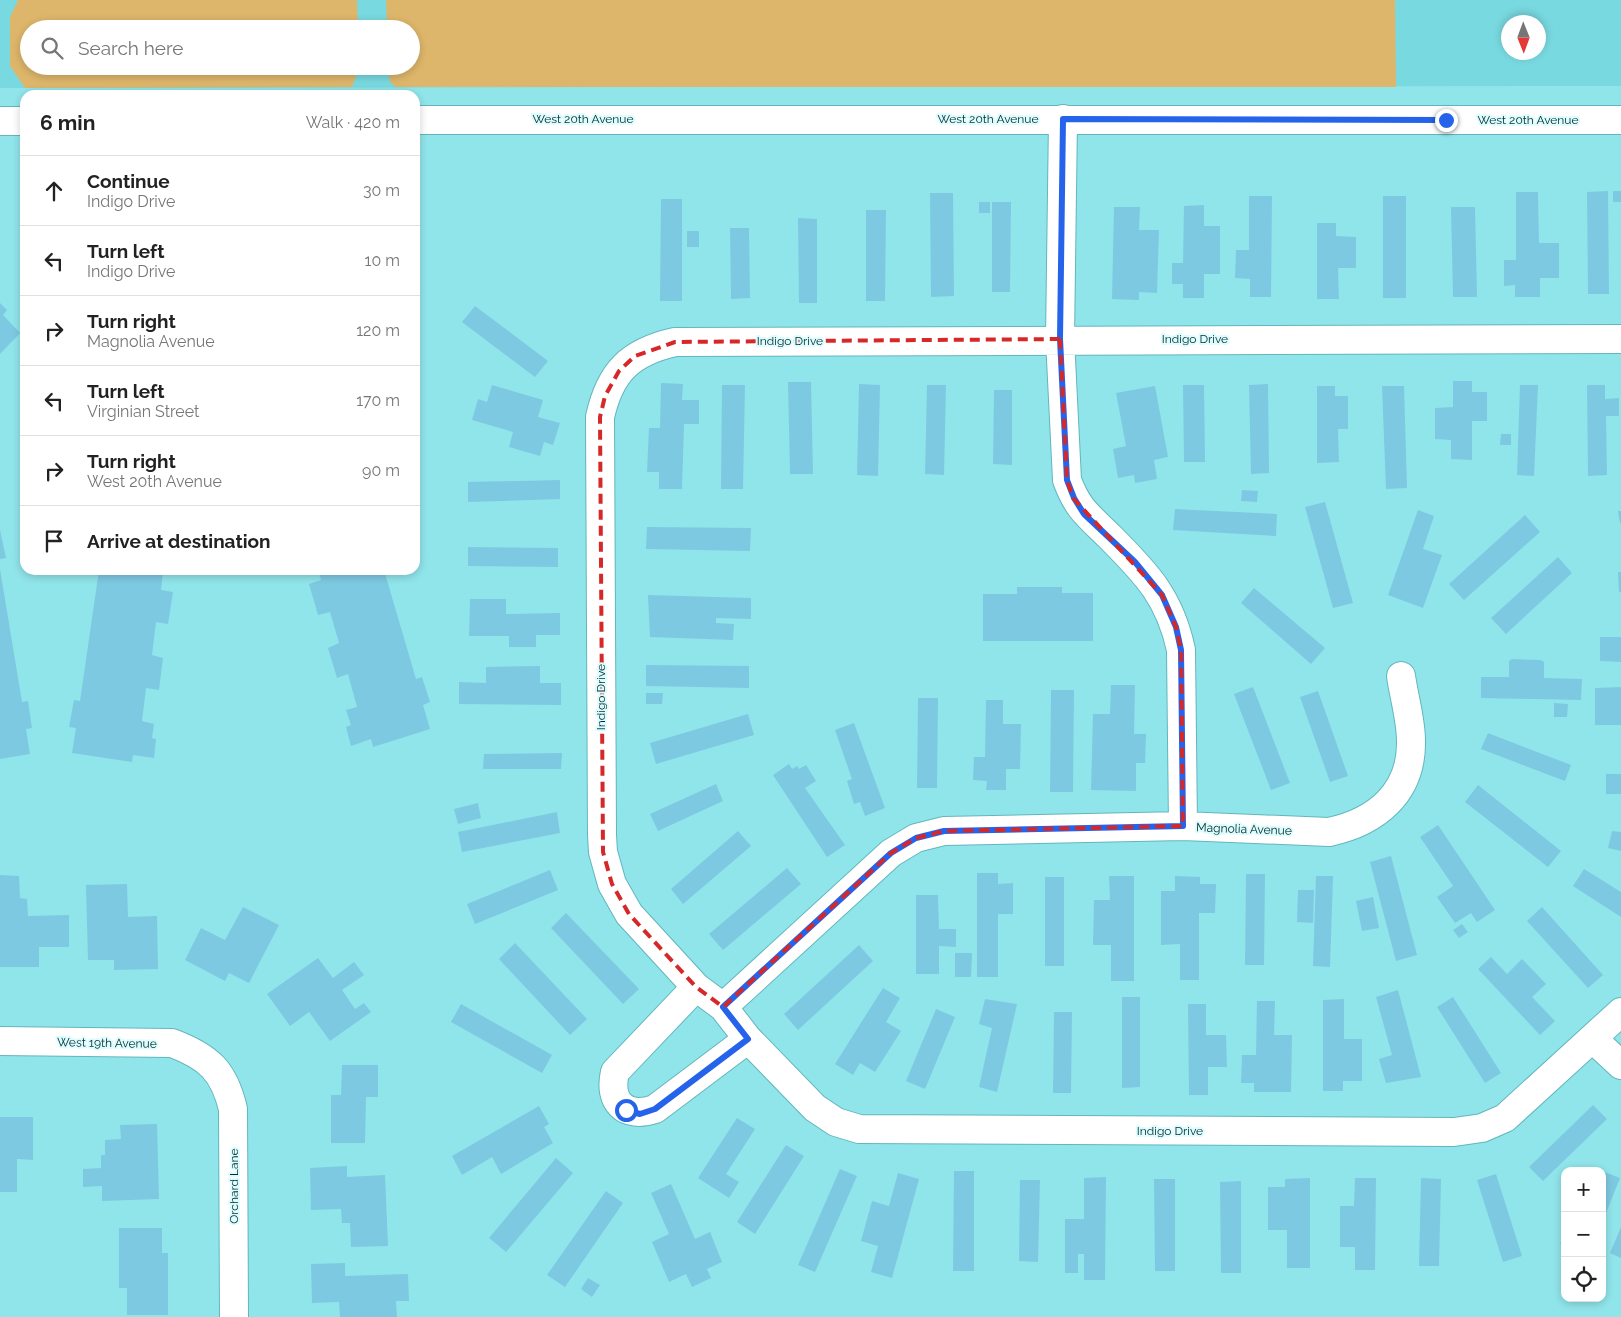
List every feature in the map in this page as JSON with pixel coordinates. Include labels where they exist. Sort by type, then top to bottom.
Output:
[{"type":"street","points":[[1063,119],[1060,339],[1067,480],[1074,498],[1084,514],[1135,562],[1162,595],[1176,627],[1181,650],[1183,826]]},
{"type":"street","name":"West 20th Avenue","points":[[420,120],[1621,120]]},
{"type":"street","points":[[0,121],[20,121]]},
{"type":"street","name":"Indigo Drive","points":[[1621,339],[1060,339],[675,342],[654,347],[635,356],[619,371],[604,396],[600,417],[603,852],[612,884],[629,914],[696,986],[723,1007],[748,1039],[816,1108],[836,1122],[859,1129],[1454,1132],[1482,1128],[1505,1118],[1621,1012]]},
{"type":"street","name":"Magnolia Avenue","points":[[723,1007],[891,853],[916,838],[944,831],[1183,826],[1329,832],[1351,827],[1371,818],[1389,803],[1402,784],[1409,763],[1411,740],[1401,676]]},
{"type":"street","points":[[696,986],[615,1072],[611,1086],[616,1100],[626,1110],[640,1114],[655,1109],[748,1039]]},
{"type":"street","points":[[1593,1039],[1621,1065]]},
{"type":"street","name":"West 19th Avenue","points":[[0,1041],[172,1043],[196,1052],[209,1061]]},
{"type":"street","name":"Orchard Lane","points":[[209,1061],[220,1074],[229,1091],[233,1110],[234,1317]]},
{"type":"highlighted area","points":[[1060,339],[1067,480],[1073,498],[1162,595],[1176,627],[1181,650],[1183,826],[944,831],[916,838],[891,853],[723,1007],[696,987],[629,914],[612,884],[603,852],[600,417],[605,396],[619,371],[635,356],[675,342]]},
{"type":"shaded area","points":[[0,0],[1621,0],[1621,86],[0,88]]},
{"type":"shaded area","points":[[18,0],[357,0],[358,20],[20,20],[20,75],[357,75],[352,87],[25,88],[10,66],[10,17]]},
{"type":"shaded area","points":[[386,0],[1395,0],[1396,87],[396,87],[390,82],[389,75],[420,75],[420,20],[387,20]]},
{"type":"building","points":[[1608,191],[1609,294],[1588,294],[1587,192]]},
{"type":"building","points":[[1613,191],[1621,191],[1621,202],[1613,202]]},
{"type":"building","points":[[1516,192],[1538,192],[1539,243],[1559,243],[1559,278],[1540,278],[1540,297],[1515,297],[1515,285],[1504,286],[1504,260],[1516,260]]},
{"type":"building","points":[[930,193],[953,193],[954,296],[931,297]]},
{"type":"building","points":[[1249,196],[1272,196],[1271,297],[1250,297],[1250,279],[1235,278],[1236,250],[1249,250]]},
{"type":"building","points":[[1383,196],[1406,196],[1406,298],[1383,298]]},
{"type":"building","points":[[661,199],[682,199],[682,301],[660,301]]},
{"type":"building","points":[[979,202],[990,202],[990,213],[979,213]]},
{"type":"building","points":[[992,202],[1011,202],[1010,292],[992,292]]},
{"type":"building","points":[[1204,205],[1204,226],[1220,226],[1220,274],[1204,274],[1204,298],[1183,298],[1183,284],[1172,284],[1172,263],[1183,263],[1184,206]]},
{"type":"building","points":[[1114,207],[1140,207],[1139,230],[1159,230],[1157,293],[1139,292],[1139,300],[1112,299]]},
{"type":"building","points":[[1451,207],[1475,207],[1477,297],[1453,297]]},
{"type":"building","points":[[866,210],[886,210],[885,301],[866,301]]},
{"type":"building","points":[[798,218],[817,219],[817,303],[799,303]]},
{"type":"building","points":[[1317,223],[1336,223],[1336,236],[1356,237],[1356,268],[1338,268],[1339,299],[1317,299]]},
{"type":"building","points":[[730,228],[749,228],[750,298],[731,299]]},
{"type":"building","points":[[687,231],[699,231],[699,247],[687,247]]},
{"type":"building","points":[[0,303],[7,310],[3,315],[20,333],[0,354]]},
{"type":"building","points":[[475,306],[548,361],[535,377],[462,322]]},
{"type":"building","points":[[1453,381],[1472,381],[1472,392],[1487,392],[1487,421],[1472,421],[1472,460],[1451,459],[1451,440],[1435,439],[1435,408],[1453,407]]},
{"type":"building","points":[[788,382],[811,382],[813,474],[790,474]]},
{"type":"building","points":[[661,383],[683,384],[682,400],[699,400],[699,424],[684,424],[682,489],[659,489],[659,472],[647,472],[649,428],[660,428]]},
{"type":"building","points":[[859,384],[880,385],[878,476],[857,475]]},
{"type":"building","points":[[1268,384],[1269,473],[1251,474],[1249,385]]},
{"type":"building","points":[[492,385],[543,400],[538,417],[560,423],[553,445],[544,442],[540,456],[509,447],[513,432],[472,420],[478,399],[487,402]]},
{"type":"building","points":[[722,385],[745,385],[743,489],[721,489]]},
{"type":"building","points":[[927,385],[946,385],[944,475],[925,474]]},
{"type":"building","points":[[1183,385],[1204,385],[1205,462],[1184,462]]},
{"type":"building","points":[[1520,385],[1538,385],[1534,476],[1517,475]]},
{"type":"building","points":[[1587,385],[1605,385],[1605,399],[1619,398],[1619,416],[1606,416],[1607,475],[1588,476]]},
{"type":"building","points":[[1155,386],[1168,457],[1154,460],[1157,479],[1135,483],[1134,475],[1118,478],[1113,449],[1126,446],[1116,393]]},
{"type":"building","points":[[1317,386],[1335,386],[1335,396],[1348,396],[1348,429],[1338,429],[1339,462],[1317,463]]},
{"type":"building","points":[[1382,386],[1404,386],[1407,488],[1386,489]]},
{"type":"building","points":[[994,390],[1012,390],[1012,465],[993,464]]},
{"type":"building","points":[[1501,434],[1511,434],[1511,445],[1500,445]]},
{"type":"building","points":[[560,480],[560,499],[468,502],[468,482]]},
{"type":"building","points":[[1242,490],[1258,491],[1257,502],[1241,501]]},
{"type":"building","points":[[1325,502],[1353,603],[1333,608],[1305,507]]},
{"type":"building","points":[[1175,509],[1277,514],[1276,536],[1173,530]]},
{"type":"building","points":[[1418,510],[1434,516],[1423,549],[1442,555],[1423,608],[1388,595]]},
{"type":"building","points":[[1618,511],[1621,511],[1621,523],[1620,523]]},
{"type":"building","points":[[1525,515],[1540,532],[1464,600],[1449,584]]},
{"type":"building","points":[[647,527],[751,528],[750,551],[646,549]]},
{"type":"building","points":[[0,530],[6,558],[0,559]]},
{"type":"building","points":[[468,547],[558,548],[558,567],[468,566]]},
{"type":"building","points":[[1558,557],[1572,573],[1506,634],[1491,618]]},
{"type":"building","points":[[0,569],[22,702],[28,701],[32,728],[26,729],[30,754],[0,759]]},
{"type":"building","points":[[1618,572],[1621,572],[1621,592],[1619,592]]},
{"type":"building","points":[[98,575],[162,575],[161,590],[173,592],[168,624],[156,622],[152,655],[163,658],[159,690],[146,688],[142,721],[154,724],[152,738],[156,739],[154,758],[133,755],[132,762],[72,753],[76,728],[69,727],[74,700],[80,701]]},
{"type":"building","points":[[320,575],[385,575],[416,679],[422,677],[430,702],[423,705],[430,729],[373,747],[371,739],[351,746],[346,727],[351,725],[346,710],[357,707],[348,674],[337,678],[328,648],[339,643],[330,612],[318,615],[309,584],[321,580]]},
{"type":"building","points":[[1017,587],[1062,587],[1062,593],[1093,593],[1093,641],[983,641],[983,594],[1017,594]]},
{"type":"building","points":[[1254,588],[1325,648],[1311,664],[1241,603]]},
{"type":"building","points":[[648,595],[751,598],[751,619],[716,618],[716,623],[734,624],[733,640],[650,637]]},
{"type":"building","points":[[470,599],[506,599],[506,614],[560,613],[560,635],[536,635],[536,647],[509,647],[509,636],[469,636]]},
{"type":"building","points":[[1600,637],[1621,637],[1621,662],[1600,661]]},
{"type":"building","points":[[1512,659],[1541,660],[1544,662],[1544,678],[1582,679],[1581,700],[1481,698],[1481,677],[1509,677],[1509,661]]},
{"type":"building","points":[[646,665],[749,666],[749,688],[646,686]]},
{"type":"building","points":[[540,666],[540,683],[561,683],[561,705],[459,704],[459,682],[486,683],[486,667]]},
{"type":"building","points":[[1111,685],[1135,685],[1134,734],[1146,734],[1145,763],[1136,763],[1136,791],[1091,790],[1093,714],[1110,714]]},
{"type":"building","points":[[1253,687],[1290,783],[1271,790],[1234,694]]},
{"type":"building","points":[[1621,687],[1621,725],[1595,725],[1595,688]]},
{"type":"building","points":[[1051,690],[1074,690],[1073,792],[1050,792]]},
{"type":"building","points":[[1318,691],[1348,776],[1330,782],[1300,697]]},
{"type":"building","points":[[646,693],[663,693],[662,704],[646,704]]},
{"type":"building","points":[[918,698],[938,698],[937,788],[917,788]]},
{"type":"building","points":[[986,700],[1003,700],[1003,724],[1021,724],[1020,769],[1006,769],[1006,790],[986,790],[987,781],[973,780],[974,757],[985,757]]},
{"type":"building","points":[[1554,703],[1568,704],[1567,717],[1554,717]]},
{"type":"building","points":[[748,714],[754,735],[656,764],[650,743]]},
{"type":"building","points":[[854,723],[885,808],[865,816],[860,802],[854,804],[847,781],[852,779],[835,730]]},
{"type":"building","points":[[1488,733],[1571,765],[1565,781],[1481,749]]},
{"type":"building","points":[[562,753],[561,769],[483,769],[484,754]]},
{"type":"building","points":[[789,764],[792,769],[797,766],[799,769],[806,765],[816,781],[805,788],[845,845],[827,857],[773,775]]},
{"type":"building","points":[[1606,774],[1621,774],[1621,794],[1606,794]]},
{"type":"building","points":[[716,784],[723,801],[658,831],[650,814]]},
{"type":"building","points":[[1478,785],[1561,851],[1548,867],[1465,802]]},
{"type":"building","points":[[478,803],[481,818],[458,824],[454,809]]},
{"type":"building","points":[[557,812],[560,833],[462,852],[458,832]]},
{"type":"building","points":[[1438,825],[1495,910],[1477,922],[1471,913],[1455,923],[1437,897],[1453,886],[1420,837]]},
{"type":"building","points":[[738,831],[751,846],[683,904],[671,889]]},
{"type":"building","points":[[1612,831],[1621,832],[1621,851],[1608,848]]},
{"type":"building","points":[[1391,856],[1417,955],[1396,961],[1370,862]]},
{"type":"building","points":[[787,868],[801,884],[723,950],[709,934]]},
{"type":"building","points":[[1584,869],[1621,892],[1621,917],[1573,886]]},
{"type":"building","points":[[550,870],[558,890],[475,924],[467,904]]},
{"type":"building","points":[[977,873],[998,873],[998,884],[1013,883],[1013,914],[998,914],[998,977],[977,977]]},
{"type":"building","points":[[1246,874],[1265,874],[1264,965],[1245,965]]},
{"type":"building","points":[[0,875],[19,876],[20,898],[27,899],[28,916],[69,915],[69,947],[39,947],[39,967],[0,967]]},
{"type":"building","points":[[1109,876],[1134,876],[1134,981],[1111,981],[1111,945],[1093,945],[1094,900],[1110,900]]},
{"type":"building","points":[[1175,876],[1200,877],[1200,884],[1216,884],[1215,913],[1199,913],[1199,980],[1180,980],[1180,944],[1161,945],[1161,891],[1175,891]]},
{"type":"building","points":[[1316,876],[1333,876],[1330,967],[1313,966]]},
{"type":"building","points":[[1045,877],[1064,877],[1064,966],[1045,966]]},
{"type":"building","points":[[127,884],[128,917],[157,916],[158,969],[114,970],[114,960],[88,960],[86,885]]},
{"type":"building","points":[[1298,890],[1314,890],[1313,923],[1297,922]]},
{"type":"building","points":[[916,895],[938,895],[939,929],[956,929],[956,947],[939,946],[939,974],[916,974]]},
{"type":"building","points":[[1373,897],[1379,928],[1362,931],[1356,901]]},
{"type":"building","points":[[243,907],[279,925],[249,983],[229,973],[225,981],[185,960],[201,928],[225,940]]},
{"type":"building","points":[[1542,907],[1603,975],[1588,988],[1527,921]]},
{"type":"building","points":[[566,913],[639,989],[623,1004],[551,928]]},
{"type":"building","points":[[1462,924],[1468,932],[1459,938],[1453,930]]},
{"type":"building","points":[[515,943],[587,1019],[570,1035],[499,959]]},
{"type":"building","points":[[859,945],[873,961],[798,1030],[784,1014]]},
{"type":"building","points":[[955,953],[972,953],[971,977],[955,977]]},
{"type":"building","points":[[1491,957],[1507,974],[1522,959],[1546,984],[1532,997],[1555,1021],[1540,1035],[1478,969]]},
{"type":"building","points":[[318,958],[333,978],[354,962],[364,975],[342,990],[355,1009],[364,1003],[371,1012],[330,1041],[309,1012],[290,1026],[267,994]]},
{"type":"building","points":[[883,988],[900,998],[886,1022],[901,1031],[875,1072],[860,1063],[853,1075],[835,1064]]},
{"type":"building","points":[[1398,990],[1421,1077],[1386,1083],[1379,1059],[1392,1055],[1376,997]]},
{"type":"building","points":[[1122,997],[1140,997],[1140,1087],[1122,1088]]},
{"type":"building","points":[[1453,997],[1501,1073],[1485,1083],[1437,1007]]},
{"type":"building","points":[[985,999],[1017,1004],[997,1092],[979,1087],[992,1028],[979,1024]]},
{"type":"building","points":[[1344,999],[1344,1039],[1362,1039],[1362,1081],[1343,1081],[1343,1091],[1323,1091],[1323,1000]]},
{"type":"building","points":[[1257,1001],[1275,1001],[1274,1035],[1292,1035],[1291,1092],[1254,1092],[1254,1083],[1241,1083],[1242,1055],[1256,1055]]},
{"type":"building","points":[[461,1004],[552,1055],[542,1073],[451,1022]]},
{"type":"building","points":[[1188,1004],[1206,1004],[1206,1035],[1226,1035],[1227,1067],[1208,1067],[1208,1095],[1189,1095]]},
{"type":"building","points":[[936,1009],[955,1017],[925,1089],[906,1081]]},
{"type":"building","points":[[1054,1012],[1072,1012],[1071,1093],[1053,1093]]},
{"type":"building","points":[[342,1065],[378,1065],[378,1097],[366,1097],[365,1143],[331,1143],[331,1095],[341,1095]]},
{"type":"building","points":[[1593,1105],[1607,1119],[1543,1181],[1529,1167]]},
{"type":"building","points":[[539,1106],[549,1124],[544,1127],[553,1143],[501,1174],[492,1157],[462,1175],[452,1156]]},
{"type":"building","points":[[0,1117],[33,1117],[33,1160],[17,1159],[17,1192],[0,1192]]},
{"type":"building","points":[[737,1118],[755,1129],[726,1174],[739,1182],[729,1198],[698,1178]]},
{"type":"building","points":[[157,1124],[159,1199],[102,1201],[102,1186],[83,1187],[83,1169],[101,1168],[101,1155],[105,1155],[105,1140],[121,1139],[120,1125]]},
{"type":"building","points":[[786,1145],[804,1156],[755,1234],[737,1222]]},
{"type":"building","points":[[556,1158],[573,1173],[506,1252],[489,1238]]},
{"type":"building","points":[[347,1166],[347,1177],[385,1175],[388,1246],[351,1247],[350,1223],[342,1223],[341,1209],[311,1210],[310,1168]]},
{"type":"building","points":[[840,1169],[857,1176],[815,1272],[798,1265]]},
{"type":"building","points":[[954,1171],[974,1171],[974,1271],[953,1271]]},
{"type":"building","points":[[898,1173],[919,1179],[892,1278],[871,1272],[878,1246],[861,1241],[872,1201],[889,1206]]},
{"type":"building","points":[[1606,1173],[1620,1178],[1606,1213]]},
{"type":"building","points":[[1496,1174],[1522,1256],[1503,1262],[1477,1180]]},
{"type":"building","points":[[1106,1177],[1105,1280],[1084,1280],[1084,1254],[1078,1254],[1078,1273],[1065,1273],[1065,1219],[1084,1219],[1084,1178]]},
{"type":"building","points":[[1310,1178],[1310,1268],[1287,1268],[1287,1230],[1268,1230],[1268,1187],[1285,1187],[1285,1179]]},
{"type":"building","points":[[1355,1178],[1376,1178],[1375,1270],[1355,1270],[1355,1247],[1340,1247],[1340,1206],[1354,1206]]},
{"type":"building","points":[[1421,1178],[1441,1179],[1439,1266],[1419,1266]]},
{"type":"building","points":[[1154,1179],[1175,1179],[1175,1271],[1155,1271]]},
{"type":"building","points":[[1020,1180],[1040,1180],[1038,1262],[1019,1261]]},
{"type":"building","points":[[1241,1181],[1241,1273],[1221,1273],[1220,1182]]},
{"type":"building","points":[[671,1184],[695,1239],[710,1232],[722,1262],[707,1269],[711,1278],[692,1287],[686,1274],[669,1282],[652,1242],[669,1234],[651,1193]]},
{"type":"building","points":[[606,1191],[623,1203],[565,1287],[547,1275]]},
{"type":"building","points":[[1621,1227],[1621,1258],[1610,1253]]},
{"type":"building","points":[[119,1228],[162,1228],[162,1253],[168,1253],[168,1315],[127,1315],[127,1288],[119,1288]]},
{"type":"building","points":[[345,1263],[345,1276],[408,1274],[409,1301],[396,1301],[397,1317],[340,1317],[339,1302],[312,1303],[311,1264]]},
{"type":"building","points":[[588,1278],[600,1285],[592,1297],[581,1289]]},
{"type":"route","points":[[626,1110],[640,1114],[655,1109],[748,1039],[723,1007],[891,853],[916,838],[944,831],[1183,826],[1181,650],[1176,627],[1162,595],[1135,562],[1084,514],[1074,498],[1067,480],[1060,339],[1063,119],[1446,120]]}]
